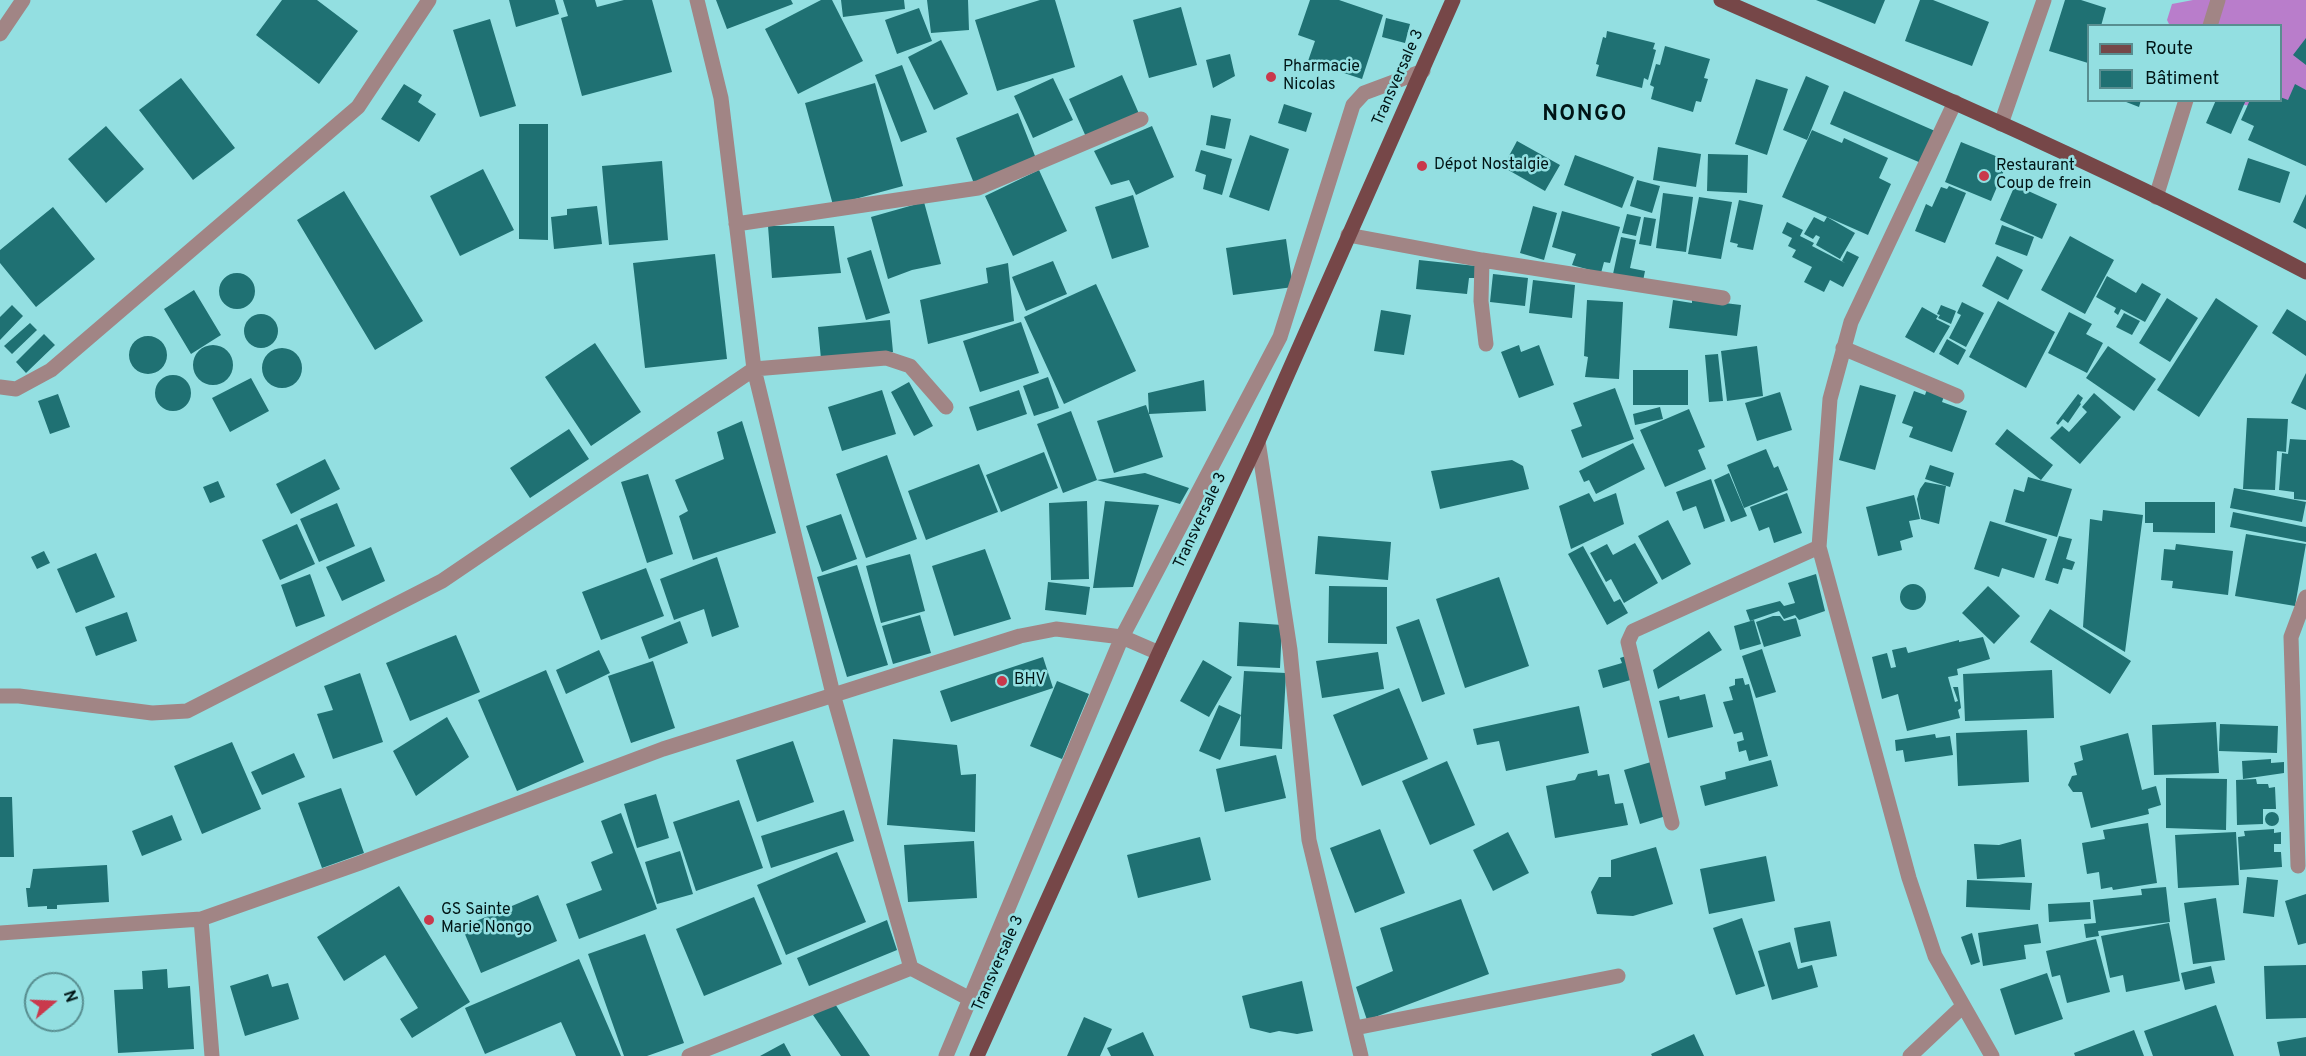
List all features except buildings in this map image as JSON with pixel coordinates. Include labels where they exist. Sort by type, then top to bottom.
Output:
[{"type":"main road","name":"Transversale 3","points":[[977,1056],[1159,653],[1258,441],[1453,0]]},
{"type":"main road","points":[[1721,0],[1955,102],[2241,237],[2306,272]]},
{"type":"street","points":[[0,34],[23,0]]},
{"type":"street","points":[[0,387],[16,388],[51,370],[358,107],[429,0]]},
{"type":"street","points":[[697,0],[721,98],[754,369],[833,694],[911,968],[970,999]]},
{"type":"street","points":[[2001,124],[2044,0]]},
{"type":"street","points":[[2211,24],[2218,0]]},
{"type":"street","points":[[946,1056],[1122,637],[1280,337],[1353,105],[1364,93],[1423,71]]},
{"type":"street","points":[[1955,102],[1851,322],[1843,348],[1830,399],[1819,547],[1909,878],[1935,956],[1992,1056]]},
{"type":"street","points":[[2156,197],[2185,102]]},
{"type":"street","points":[[736,224],[978,188],[1141,119]]},
{"type":"street","points":[[1348,235],[1482,260],[1723,298]]},
{"type":"street","points":[[1482,260],[1481,301],[1486,344]]},
{"type":"street","points":[[1843,348],[1957,396]]},
{"type":"street","points":[[0,696],[19,696],[153,713],[187,711],[442,581],[754,369],[886,358],[910,366],[945,407]]},
{"type":"street","points":[[1258,441],[1290,650],[1309,840],[1361,1056]]},
{"type":"street","points":[[1672,824],[1628,642],[1633,631],[1819,547]]},
{"type":"street","points":[[2298,866],[2291,637],[2306,597]]},
{"type":"street","points":[[0,933],[201,919],[360,863],[663,749],[1020,636],[1056,629],[1122,637],[1159,653]]},
{"type":"street","points":[[201,919],[212,1056]]},
{"type":"street","points":[[689,1056],[911,968]]},
{"type":"street","points":[[1354,1028],[1618,976]]},
{"type":"street","points":[[1910,1056],[1963,1006]]},
{"type":"shaded area","points":[[2193,0],[2306,0],[2306,106],[2262,109],[2233,102],[2282,102],[2282,24],[2169,24],[2167,20],[2172,4]]},
{"type":"place","name":"Pharmacie Nicolas","points":[[1271,77]]},
{"type":"place","name":"Dépot Nostalgie","points":[[1422,166]]},
{"type":"place","name":"Restaurant Coup de frein","points":[[1984,176]]},
{"type":"place","name":"BHV","points":[[1002,681]]},
{"type":"place","name":"GS Sainte Marie Nongo","points":[[429,920]]},
{"type":"district","name":"NONGO","points":[[1585,116]]}]
